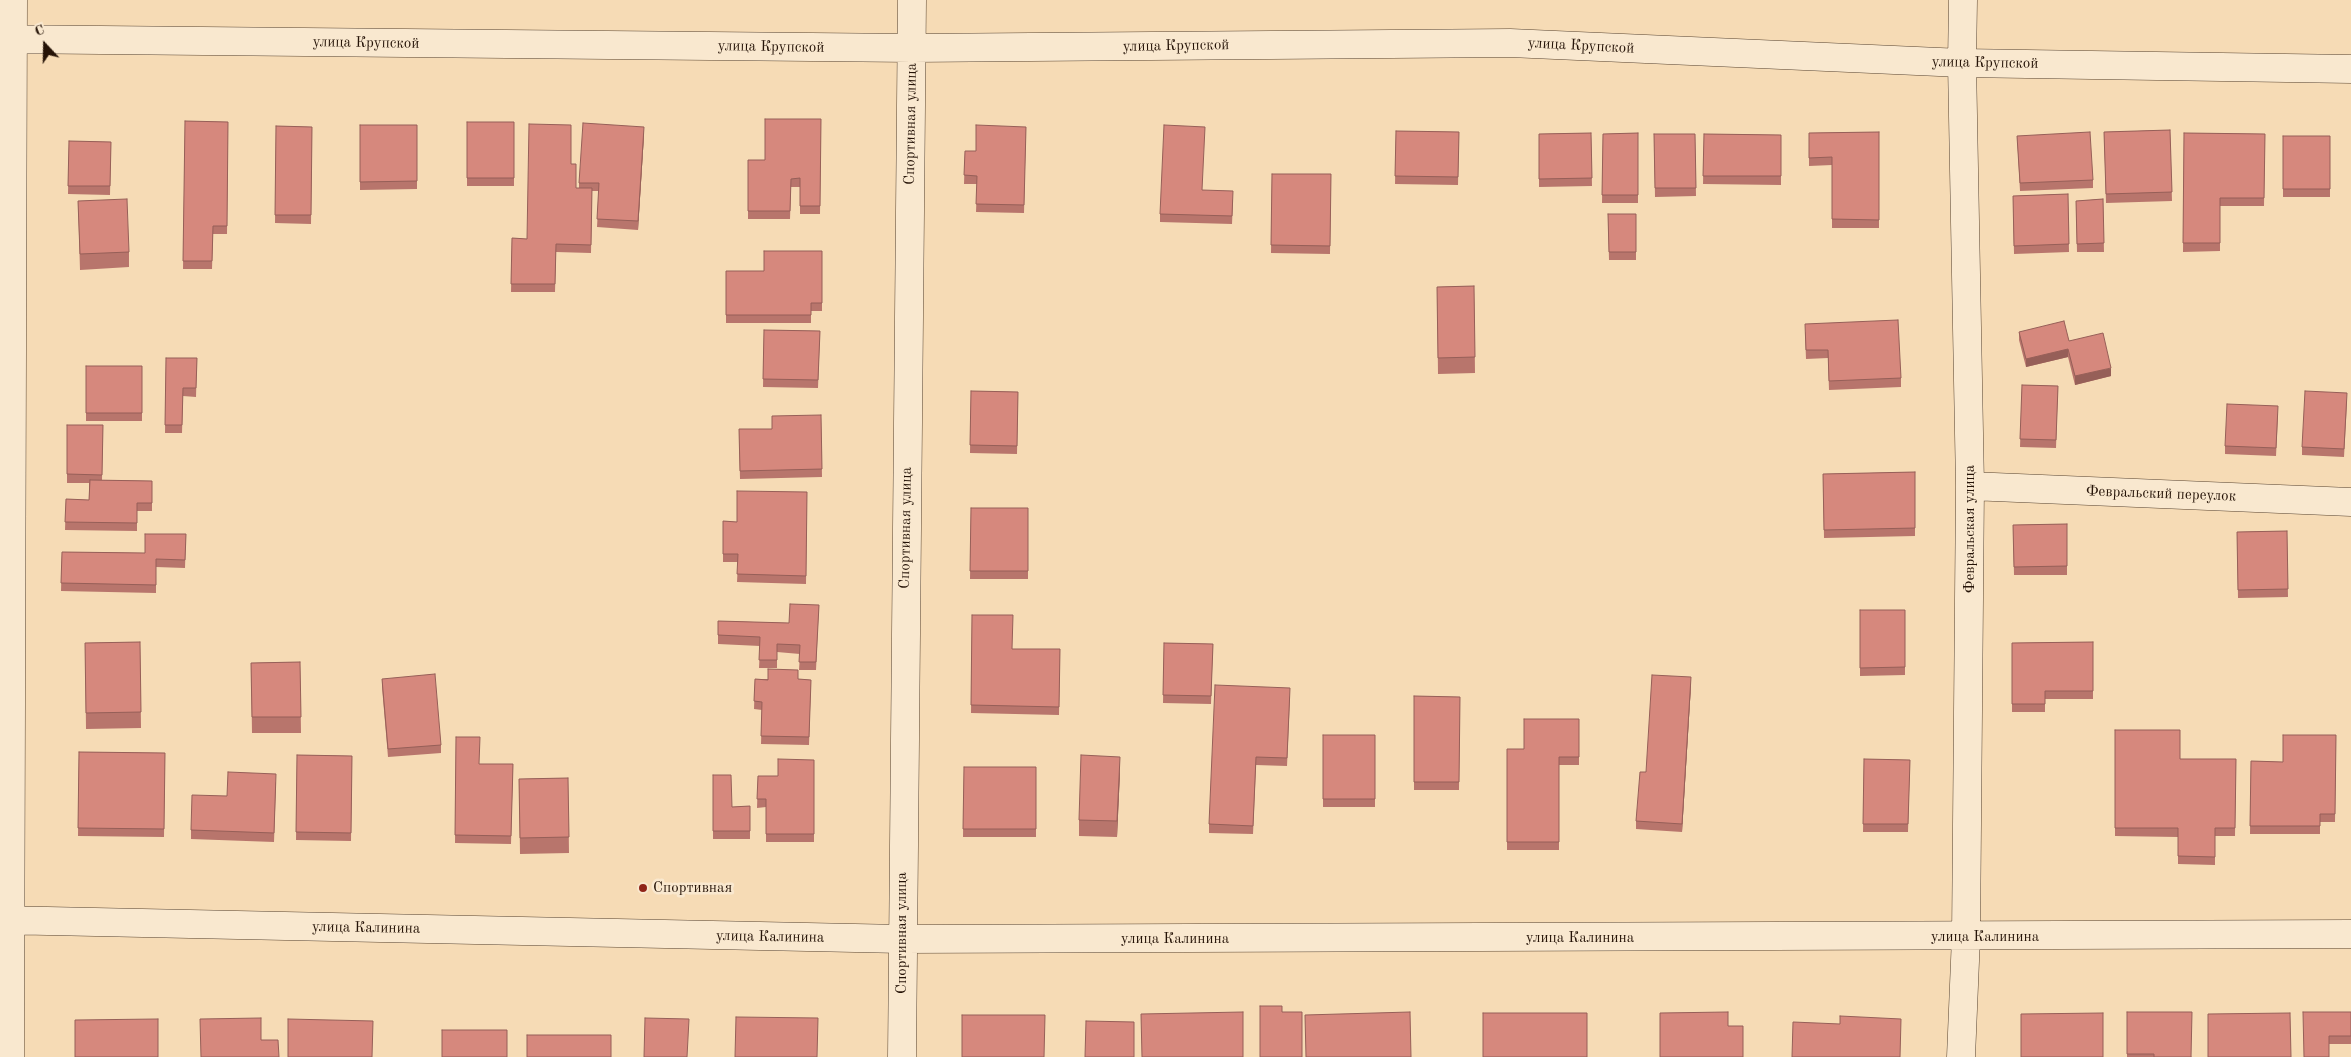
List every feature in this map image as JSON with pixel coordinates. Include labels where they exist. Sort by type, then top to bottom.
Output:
[{"type":"street","points":[[10,1057],[4,920],[7,39],[13,0]]},
{"type":"street","name":"Спортивная улица","points":[[902,1057],[912,0]]},
{"type":"street","name":"Февральская улица","points":[[1961,1057],[1966,937],[1970,486],[1962,63],[1963,0]]},
{"type":"street","name":"улица Крупской","points":[[7,39],[912,48],[1510,43],[1962,63],[2351,69]]},
{"type":"street","name":"Февральский переулок","points":[[1970,486],[2351,502]]},
{"type":"street","name":"улица Калинина","points":[[4,920],[902,939],[1966,937],[2351,934]]},
{"type":"building","points":[[765,119],[821,119],[820,206],[800,206],[800,178],[791,179],[790,211],[748,211],[748,160],[765,160]]},
{"type":"building","points":[[185,121],[228,122],[227,226],[213,226],[212,261],[183,261]]},
{"type":"building","points":[[467,122],[514,122],[514,178],[467,178]]},
{"type":"building","points":[[583,123],[644,127],[638,221],[597,219],[599,183],[579,183]]},
{"type":"building","points":[[529,124],[571,125],[571,164],[576,164],[576,188],[592,188],[591,245],[556,244],[555,284],[511,284],[512,238],[527,239]]},
{"type":"building","points":[[360,125],[417,125],[417,181],[360,182]]},
{"type":"building","points":[[976,125],[1026,127],[1024,205],[976,204],[977,176],[964,175],[965,151],[976,151]]},
{"type":"building","points":[[1164,125],[1205,127],[1202,190],[1233,191],[1232,216],[1160,214]]},
{"type":"building","points":[[276,126],[312,127],[311,215],[275,215]]},
{"type":"building","points":[[2170,130],[2172,192],[2106,194],[2104,132]]},
{"type":"building","points":[[1396,131],[1459,132],[1458,177],[1395,176]]},
{"type":"building","points":[[1879,132],[1879,220],[1832,219],[1832,157],[1809,158],[1809,133]]},
{"type":"building","points":[[2090,132],[2093,180],[2020,183],[2017,136]]},
{"type":"building","points":[[1591,133],[1592,178],[1539,179],[1539,134]]},
{"type":"building","points":[[1638,133],[1638,195],[1602,195],[1603,134]]},
{"type":"building","points":[[2184,133],[2265,134],[2264,198],[2220,198],[2220,243],[2183,243]]},
{"type":"building","points":[[1654,134],[1695,134],[1696,188],[1655,188]]},
{"type":"building","points":[[1704,134],[1781,135],[1781,176],[1703,176]]},
{"type":"building","points":[[2283,136],[2330,136],[2330,189],[2283,189]]},
{"type":"building","points":[[69,141],[111,142],[110,186],[68,186]]},
{"type":"building","points":[[1272,174],[1331,174],[1330,246],[1271,245]]},
{"type":"building","points":[[2068,194],[2069,244],[2014,246],[2013,196]]},
{"type":"building","points":[[127,199],[129,252],[80,254],[78,201]]},
{"type":"building","points":[[2103,199],[2104,243],[2077,244],[2076,201]]},
{"type":"building","points":[[1608,214],[1636,214],[1636,252],[1609,252]]},
{"type":"building","points":[[764,251],[822,251],[822,303],[811,303],[811,315],[726,315],[726,271],[764,271]]},
{"type":"building","points":[[1474,286],[1475,357],[1438,358],[1437,287]]},
{"type":"building","points":[[1898,320],[1901,378],[1829,381],[1828,350],[1806,350],[1805,324]]},
{"type":"building","points":[[2064,321],[2069,341],[2103,333],[2111,368],[2075,376],[2068,349],[2026,359],[2019,332]]},
{"type":"building","points":[[764,330],[820,331],[818,380],[763,379]]},
{"type":"building","points":[[166,358],[197,358],[196,388],[183,388],[182,425],[165,425]]},
{"type":"building","points":[[86,366],[142,366],[142,413],[86,413]]},
{"type":"building","points":[[2022,385],[2058,386],[2056,440],[2020,439]]},
{"type":"building","points":[[971,391],[1018,392],[1017,446],[970,445]]},
{"type":"building","points":[[2305,391],[2347,393],[2344,449],[2302,447]]},
{"type":"building","points":[[2227,404],[2278,406],[2276,448],[2225,446]]},
{"type":"building","points":[[821,415],[822,469],[740,471],[739,429],[772,429],[772,416]]},
{"type":"building","points":[[67,425],[103,425],[102,475],[67,474]]},
{"type":"building","points":[[1915,472],[1915,528],[1824,530],[1823,474]]},
{"type":"building","points":[[90,480],[152,481],[152,503],[137,503],[137,523],[65,522],[66,499],[89,500]]},
{"type":"building","points":[[737,491],[807,492],[806,576],[737,574],[738,554],[723,554],[723,521],[737,522]]},
{"type":"building","points":[[971,508],[1028,508],[1028,571],[970,571]]},
{"type":"building","points":[[2067,524],[2067,566],[2014,567],[2013,525]]},
{"type":"building","points":[[2287,531],[2288,589],[2238,590],[2237,532]]},
{"type":"building","points":[[145,534],[186,534],[185,560],[156,559],[156,585],[61,583],[62,552],[145,553]]},
{"type":"building","points":[[790,604],[819,605],[816,662],[799,662],[800,645],[777,644],[777,660],[759,660],[760,637],[718,635],[718,621],[789,623]]},
{"type":"building","points":[[1860,610],[1905,610],[1905,667],[1860,668]]},
{"type":"building","points":[[972,615],[1013,615],[1012,649],[1060,649],[1059,707],[971,705]]},
{"type":"building","points":[[140,642],[141,712],[86,713],[85,643]]},
{"type":"building","points":[[2093,642],[2093,691],[2045,691],[2045,704],[2012,704],[2012,643]]},
{"type":"building","points":[[1164,643],[1213,644],[1211,696],[1163,695]]},
{"type":"building","points":[[300,662],[301,717],[252,717],[251,663]]},
{"type":"building","points":[[768,669],[798,670],[798,679],[811,680],[809,737],[761,736],[762,702],[754,701],[755,679],[768,680]]},
{"type":"building","points":[[435,674],[441,745],[388,749],[382,679]]},
{"type":"building","points":[[1652,675],[1691,677],[1682,824],[1636,821],[1640,772],[1646,772]]},
{"type":"building","points":[[1215,685],[1290,688],[1287,758],[1256,757],[1253,826],[1209,824]]},
{"type":"building","points":[[1414,696],[1460,697],[1459,782],[1414,782]]},
{"type":"building","points":[[1524,719],[1579,719],[1579,757],[1559,757],[1559,842],[1507,842],[1507,749],[1524,749]]},
{"type":"building","points":[[2115,730],[2180,730],[2180,759],[2236,759],[2235,828],[2215,828],[2215,857],[2178,856],[2178,828],[2115,828]]},
{"type":"building","points":[[1323,735],[1375,735],[1375,799],[1323,799]]},
{"type":"building","points":[[2283,735],[2336,735],[2335,814],[2320,814],[2320,826],[2250,826],[2251,761],[2283,762]]},
{"type":"building","points":[[456,737],[480,737],[479,764],[513,764],[511,836],[455,835]]},
{"type":"building","points":[[79,752],[165,753],[164,829],[78,828]]},
{"type":"building","points":[[297,755],[352,756],[351,833],[296,832]]},
{"type":"building","points":[[1081,755],[1120,757],[1117,821],[1079,820]]},
{"type":"building","points":[[778,759],[814,760],[814,834],[766,834],[766,799],[757,799],[758,776],[778,776]]},
{"type":"building","points":[[1864,759],[1910,760],[1908,824],[1863,824]]},
{"type":"building","points":[[964,767],[1036,767],[1036,829],[963,829]]},
{"type":"building","points":[[228,772],[276,774],[274,833],[191,830],[192,795],[227,796]]},
{"type":"building","points":[[713,775],[731,775],[732,807],[750,806],[750,831],[713,831]]},
{"type":"building","points":[[568,778],[569,837],[520,838],[519,779]]},
{"type":"building","points":[[1260,1006],[1282,1006],[1282,1012],[1302,1012],[1302,1057],[1260,1057]]},
{"type":"building","points":[[1243,1012],[1243,1057],[1142,1057],[1141,1014]]},
{"type":"building","points":[[1410,1012],[1411,1057],[1306,1057],[1305,1015]]},
{"type":"building","points":[[1728,1012],[1728,1026],[1743,1026],[1743,1057],[1660,1057],[1660,1013]]},
{"type":"building","points":[[2127,1012],[2192,1012],[2191,1057],[2154,1057],[2154,1054],[2127,1054]]},
{"type":"building","points":[[2303,1012],[2351,1012],[2351,1036],[2329,1036],[2329,1057],[2304,1057]]},
{"type":"building","points":[[1483,1013],[1587,1013],[1587,1057],[1483,1057]]},
{"type":"building","points":[[2103,1013],[2103,1057],[2021,1057],[2021,1014]]},
{"type":"building","points":[[2290,1013],[2291,1057],[2208,1057],[2208,1014]]},
{"type":"building","points":[[962,1015],[1045,1015],[1044,1057],[962,1057]]},
{"type":"building","points":[[1840,1016],[1901,1019],[1900,1057],[1792,1057],[1793,1022],[1840,1024]]},
{"type":"building","points":[[736,1017],[818,1018],[817,1057],[735,1057]]},
{"type":"building","points":[[261,1018],[261,1040],[278,1040],[279,1057],[201,1057],[200,1019]]},
{"type":"building","points":[[645,1018],[689,1019],[687,1057],[644,1057]]},
{"type":"building","points":[[158,1019],[158,1057],[75,1057],[75,1020]]},
{"type":"building","points":[[288,1019],[373,1021],[372,1057],[288,1057]]},
{"type":"building","points":[[1086,1021],[1134,1022],[1134,1057],[1085,1057]]},
{"type":"building","points":[[442,1030],[507,1030],[507,1057],[442,1057]]},
{"type":"building","points":[[527,1035],[611,1035],[611,1057],[527,1057]]},
{"type":"place","name":"Спортивная","points":[[643,888]]}]
